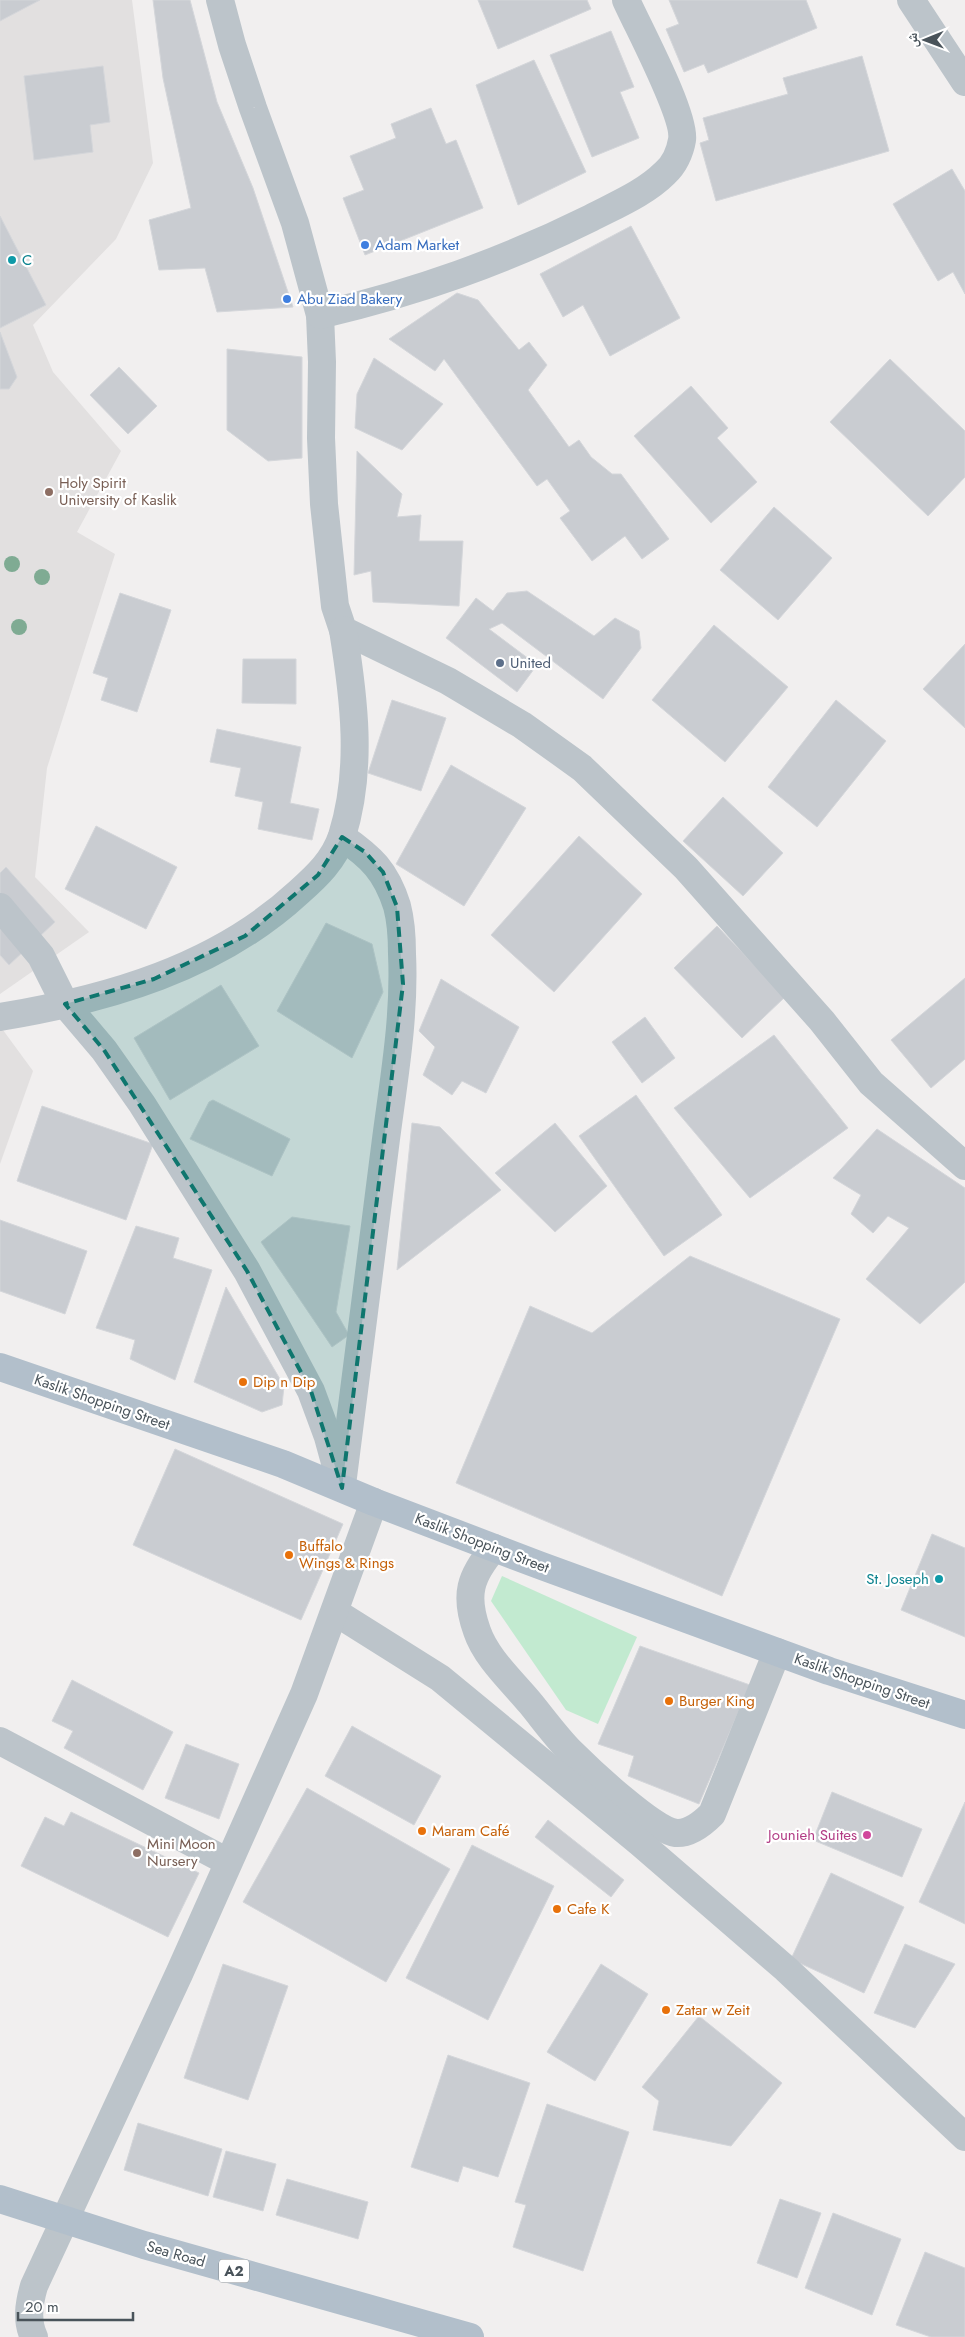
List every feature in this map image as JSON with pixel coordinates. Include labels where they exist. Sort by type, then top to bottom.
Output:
[{"type":"main road","name":"Kaslik Shopping Street","points":[[0,1367],[283,1464],[374,1502],[494,1548],[778,1652],[965,1715]]},
{"type":"main road","name":"Sea Road","points":[[0,2199],[256,2278],[470,2337]]},
{"type":"street","points":[[0,1017],[112,993],[154,979],[206,956],[244,936],[282,907],[318,874],[331,859],[342,837],[350,804],[355,758],[354,710],[343,630],[335,606],[326,532],[321,438],[322,362],[320,315],[295,224],[252,108],[220,0]]},
{"type":"street","points":[[320,315],[402,294],[491,263],[604,211],[644,190],[666,172],[680,151],[682,126],[675,106],[626,0]]},
{"type":"street","points":[[911,0],[965,82]]},
{"type":"street","points":[[343,630],[448,680],[522,725],[582,768],[686,868],[822,1020],[871,1083],[965,1166]]},
{"type":"street","points":[[342,837],[365,852],[374,861],[390,888],[397,907],[402,936],[403,984],[394,1077],[342,1488]]},
{"type":"street","points":[[0,907],[41,956],[65,1004],[104,1050],[142,1104],[246,1271],[311,1392],[328,1437],[342,1488]]},
{"type":"street","points":[[34,2337],[29,2322],[30,2300],[52,2246],[66,2220],[304,1694],[374,1502]]},
{"type":"street","points":[[494,1548],[478,1566],[472,1581],[470,1595],[477,1633],[490,1654],[572,1753],[658,1826],[677,1833],[690,1830],[702,1824],[712,1814],[778,1652]]},
{"type":"street","points":[[335,1612],[440,1678],[638,1842],[786,1970],[965,2137]]},
{"type":"street","points":[[0,1741],[228,1862]]},
{"type":"highlighted area","points":[[342,837],[365,852],[383,872],[397,907],[403,984],[342,1488],[311,1391],[247,1271],[104,1050],[65,1004],[154,979],[245,936],[318,875]]},
{"type":"shaded area","name":"Holy Spirit University of Kaslik","points":[[0,0],[132,0],[153,163],[116,239],[33,325],[53,372],[121,451],[77,532],[115,554],[47,768],[35,877],[89,932],[0,994]]},
{"type":"shaded area","points":[[0,1026],[33,1071],[0,1164]]},
{"type":"green space","points":[[502,1576],[637,1637],[598,1724],[566,1710],[491,1601]]},
{"type":"building","points":[[0,0],[40,0],[0,21]]},
{"type":"building","points":[[153,0],[190,0],[217,102],[253,188],[293,307],[217,312],[205,268],[159,270],[149,220],[191,208],[163,78]]},
{"type":"building","points":[[478,0],[587,0],[591,9],[498,49]]},
{"type":"building","points":[[669,0],[806,0],[817,28],[708,73],[704,64],[684,72],[666,29],[679,24]]},
{"type":"building","points":[[611,31],[634,87],[620,92],[639,138],[592,157],[550,55]]},
{"type":"building","points":[[862,56],[889,151],[716,201],[700,143],[709,140],[703,118],[788,94],[783,78]]},
{"type":"building","points":[[534,60],[586,172],[518,205],[476,85]]},
{"type":"building","points":[[103,66],[110,122],[90,125],[93,152],[34,160],[24,76]]},
{"type":"building","points":[[431,108],[446,144],[456,140],[483,208],[365,255],[343,198],[364,190],[350,156],[396,138],[391,124]]},
{"type":"building","points":[[952,169],[965,191],[965,294],[953,272],[938,281],[893,204]]},
{"type":"building","name":"C","points":[[0,216],[46,305],[0,328]]},
{"type":"building","points":[[631,226],[680,318],[610,356],[583,305],[563,317],[540,274]]},
{"type":"building","points":[[457,293],[478,300],[519,350],[529,342],[547,365],[528,390],[569,447],[579,440],[591,457],[612,474],[621,474],[669,539],[642,559],[625,536],[592,561],[560,518],[570,511],[547,479],[537,486],[444,359],[435,371],[389,339]]},
{"type":"building","points":[[0,332],[17,377],[9,389],[0,389]]},
{"type":"building","points":[[227,349],[302,357],[302,458],[268,461],[227,430]]},
{"type":"building","points":[[374,358],[443,404],[402,450],[355,428],[357,394]]},
{"type":"building","points":[[890,359],[965,431],[965,477],[928,516],[830,422]]},
{"type":"building","points":[[119,367],[157,406],[128,434],[90,395]]},
{"type":"building","points":[[691,386],[728,428],[717,438],[757,482],[711,523],[634,436]]},
{"type":"building","points":[[357,451],[402,494],[397,517],[421,515],[419,541],[463,541],[459,606],[373,602],[371,571],[354,575]]},
{"type":"building","points":[[774,507],[832,558],[778,620],[720,570]]},
{"type":"building","points":[[527,591],[594,636],[615,618],[639,631],[641,648],[603,699],[502,623],[489,629],[537,665],[517,692],[446,638],[476,598],[493,611],[507,593]]},
{"type":"building","points":[[120,593],[171,610],[137,712],[101,700],[108,678],[93,673]]},
{"type":"building","points":[[714,625],[788,687],[725,762],[652,700]]},
{"type":"building","points":[[965,644],[965,728],[923,689]]},
{"type":"building","points":[[243,659],[296,659],[296,704],[242,703]]},
{"type":"building","points":[[392,700],[446,718],[421,791],[368,773]]},
{"type":"building","points":[[836,700],[886,741],[817,827],[768,787]]},
{"type":"building","points":[[217,729],[301,747],[290,803],[319,809],[312,840],[258,829],[263,802],[235,796],[241,768],[210,762]]},
{"type":"building","points":[[451,765],[526,808],[464,906],[396,864]]},
{"type":"building","points":[[723,797],[783,853],[743,896],[683,841]]},
{"type":"building","points":[[96,826],[177,867],[146,929],[65,889]]},
{"type":"building","points":[[579,836],[642,894],[554,992],[491,935]]},
{"type":"building","points":[[6,867],[55,922],[9,965],[0,955],[0,873]]},
{"type":"building","points":[[326,923],[372,944],[383,992],[352,1058],[277,1011]]},
{"type":"building","points":[[717,926],[785,997],[742,1038],[674,968]]},
{"type":"building","points":[[965,978],[965,1059],[931,1088],[891,1040]]},
{"type":"building","points":[[441,979],[519,1027],[486,1093],[462,1081],[452,1095],[423,1075],[435,1047],[419,1031]]},
{"type":"building","points":[[221,985],[259,1046],[170,1100],[134,1038]]},
{"type":"building","points":[[645,1017],[675,1058],[642,1083],[612,1042]]},
{"type":"building","points":[[774,1035],[848,1128],[750,1198],[674,1108]]},
{"type":"building","points":[[636,1095],[722,1215],[664,1256],[579,1136]]},
{"type":"building","points":[[213,1100],[290,1139],[272,1176],[190,1139],[209,1102]]},
{"type":"building","points":[[42,1106],[153,1144],[126,1220],[17,1181]]},
{"type":"building","points":[[412,1123],[440,1127],[501,1190],[397,1270]]},
{"type":"building","points":[[555,1123],[607,1186],[555,1232],[495,1173]]},
{"type":"building","points":[[877,1129],[965,1188],[965,1282],[920,1324],[866,1279],[909,1228],[888,1216],[873,1233],[851,1214],[861,1195],[833,1178]]},
{"type":"building","points":[[292,1217],[350,1226],[336,1312],[349,1335],[332,1347],[261,1242]]},
{"type":"building","points":[[0,1220],[87,1251],[65,1314],[0,1291]]},
{"type":"building","points":[[136,1226],[179,1238],[173,1258],[212,1270],[175,1380],[130,1359],[135,1340],[96,1328]]},
{"type":"building","points":[[690,1256],[840,1319],[722,1596],[456,1483],[530,1306],[592,1333]]},
{"type":"building","points":[[226,1287],[284,1386],[282,1405],[262,1412],[194,1382]]},
{"type":"building","points":[[175,1449],[343,1524],[301,1620],[133,1545]]},
{"type":"building","name":"St. Joseph","points":[[932,1534],[965,1548],[965,1637],[901,1610]]},
{"type":"building","points":[[640,1646],[750,1685],[699,1804],[628,1776],[634,1756],[598,1744]]},
{"type":"building","points":[[72,1680],[173,1732],[143,1790],[64,1748],[73,1731],[52,1721]]},
{"type":"building","points":[[352,1726],[441,1776],[414,1825],[325,1776]]},
{"type":"building","points":[[186,1744],[239,1764],[219,1819],[165,1798]]},
{"type":"building","points":[[307,1788],[450,1869],[386,1982],[243,1902]]},
{"type":"building","name":"Jounieh Suites","points":[[832,1792],[922,1829],[902,1877],[813,1840]]},
{"type":"building","points":[[965,1802],[965,1924],[919,1902]]},
{"type":"building","points":[[71,1812],[199,1873],[168,1937],[21,1866],[45,1817],[64,1826]]},
{"type":"building","points":[[548,1820],[624,1880],[611,1897],[535,1837]]},
{"type":"building","points":[[472,1845],[554,1886],[488,2020],[406,1978]]},
{"type":"building","points":[[831,1873],[904,1907],[864,1993],[791,1959]]},
{"type":"building","points":[[905,1944],[955,1964],[915,2028],[874,2013]]},
{"type":"building","points":[[223,1964],[288,1986],[248,2100],[184,2078]]},
{"type":"building","points":[[601,1964],[648,1994],[595,2081],[547,2052]]},
{"type":"building","points":[[699,2016],[782,2083],[731,2146],[653,2130],[659,2101],[642,2087]]},
{"type":"building","points":[[448,2055],[530,2083],[498,2177],[463,2166],[458,2182],[411,2167]]},
{"type":"building","points":[[547,2104],[629,2132],[583,2271],[513,2247],[526,2205],[515,2202]]},
{"type":"building","points":[[138,2123],[222,2149],[208,2196],[124,2170]]},
{"type":"building","points":[[226,2151],[276,2164],[263,2211],[213,2197]]},
{"type":"building","points":[[287,2179],[368,2202],[358,2239],[276,2215]]},
{"type":"building","points":[[780,2199],[821,2213],[797,2278],[757,2263]]},
{"type":"building","points":[[833,2213],[901,2239],[872,2315],[805,2288]]},
{"type":"building","points":[[925,2252],[965,2268],[965,2337],[931,2337],[896,2325]]},
{"type":"place","name":"Adam Market","points":[[365,245]]},
{"type":"place","name":"C","points":[[12,260]]},
{"type":"place","name":"Abu Ziad Bakery","points":[[287,299]]},
{"type":"place","name":"Holy Spirit University of Kaslik","points":[[49,492]]},
{"type":"place","name":"United","points":[[500,663]]},
{"type":"place","name":"Dip n Dip","points":[[243,1382]]},
{"type":"place","name":"Buffalo Wings & Rings","points":[[289,1555]]},
{"type":"place","name":"St. Joseph","points":[[939,1579]]},
{"type":"place","name":"Burger King","points":[[669,1701]]},
{"type":"place","name":"Maram Café","points":[[422,1831]]},
{"type":"place","name":"Jounieh Suites","points":[[867,1835]]},
{"type":"place","name":"Mini Moon Nursery","points":[[137,1853]]},
{"type":"place","name":"Cafe K","points":[[557,1909]]},
{"type":"place","name":"Zatar w Zeit","points":[[666,2010]]}]
